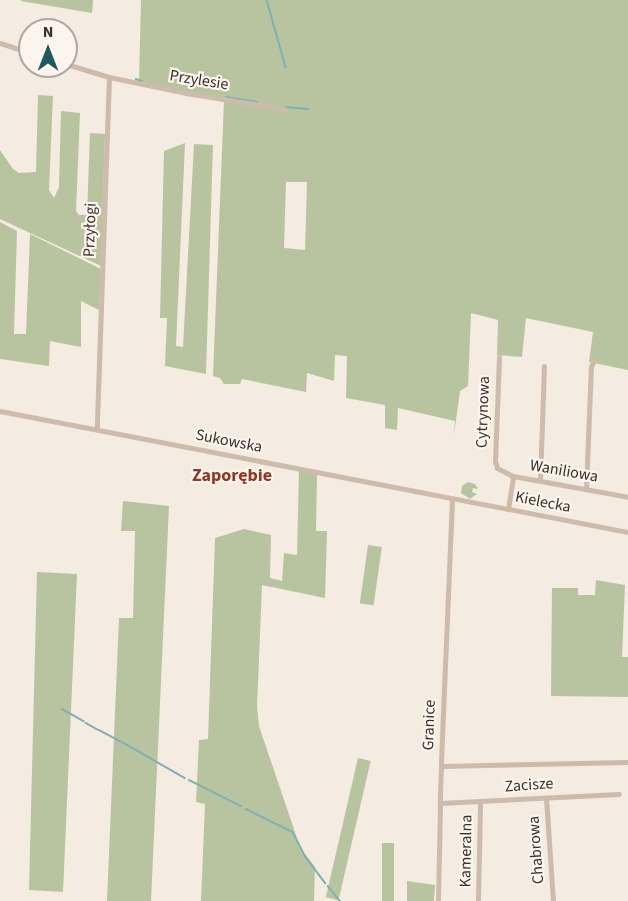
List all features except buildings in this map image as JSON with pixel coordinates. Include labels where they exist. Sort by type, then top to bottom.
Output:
[{"type":"street","points":[[0,43],[18,49]]},
{"type":"street","points":[[78,67],[109,76]]},
{"type":"street","name":"Przylesie","points":[[109,76],[186,93],[285,108]]},
{"type":"street","name":"Przyłogi","points":[[96,429],[109,76]]},
{"type":"street","name":"Cytrynowa","points":[[497,468],[495,461],[499,357]]},
{"type":"street","points":[[586,489],[591,367],[594,360]]},
{"type":"street","points":[[540,480],[544,366]]},
{"type":"street","name":"Sukowska","points":[[0,411],[452,499]]},
{"type":"street","name":"Waniliowa","points":[[497,468],[513,476],[628,497]]},
{"type":"street","points":[[508,509],[513,476]]},
{"type":"street","name":"Kielecka","points":[[452,499],[628,532]]},
{"type":"street","name":"Granice","points":[[452,499],[441,766],[628,762]]},
{"type":"street","points":[[438,901],[441,766]]},
{"type":"street","name":"Zacisze","points":[[440,804],[619,794]]},
{"type":"street","name":"Chabrowa","points":[[546,798],[553,901]]},
{"type":"street","name":"Kameralna","points":[[478,901],[480,802]]},
{"type":"green space","points":[[93,0],[92,13],[21,1]]},
{"type":"green space","points":[[141,0],[628,0],[628,370],[589,362],[593,332],[526,318],[522,357],[497,355],[498,320],[471,313],[468,386],[460,391],[454,435],[455,421],[398,408],[397,430],[385,428],[385,405],[346,398],[347,356],[335,355],[334,381],[307,373],[306,392],[242,379],[240,384],[224,384],[220,378],[213,376],[224,100],[139,83]],"holes":[[[286,182],[307,182],[305,250],[284,248]]]},
{"type":"green space","points":[[38,95],[53,96],[49,190],[54,198],[59,187],[61,111],[80,113],[76,211],[79,215],[87,215],[90,133],[105,134],[101,266],[0,219],[0,150],[13,169],[19,173],[36,172]]},
{"type":"green space","points":[[185,143],[176,346],[183,347],[194,144],[213,145],[206,374],[165,366],[167,318],[160,318],[164,151]]},
{"type":"green space","points":[[0,222],[17,231],[14,334],[26,334],[30,234],[101,269],[99,310],[81,301],[81,347],[50,341],[49,366],[0,359]]},
{"type":"green space","points":[[299,470],[317,474],[316,531],[327,531],[325,598],[262,585],[257,707],[259,726],[300,847],[315,867],[314,901],[201,901],[205,804],[196,802],[199,740],[208,739],[215,538],[244,529],[271,535],[270,578],[282,581],[284,553],[297,555]]},
{"type":"green space","points":[[468,482],[475,484],[478,489],[473,488],[472,492],[477,494],[470,499],[461,493],[462,486]]},
{"type":"green space","points":[[123,501],[169,506],[151,901],[107,901],[119,618],[133,618],[135,531],[121,531]]},
{"type":"green space","points":[[368,545],[382,547],[374,605],[360,603]]},
{"type":"green space","points":[[37,572],[77,574],[63,892],[29,890]]},
{"type":"green space","points":[[596,580],[625,585],[622,657],[628,657],[628,697],[551,696],[552,588],[578,588],[578,595],[595,595]]},
{"type":"green space","points":[[358,758],[371,761],[338,900],[326,897]]},
{"type":"green space","points":[[382,843],[394,843],[394,901],[382,901]]},
{"type":"green space","points":[[407,881],[435,885],[434,901],[407,901]]},
{"type":"waterway","points":[[267,0],[286,67]]},
{"type":"waterway","points":[[136,79],[142,81]]},
{"type":"waterway","points":[[226,97],[257,102]]},
{"type":"waterway","points":[[285,107],[308,109]]},
{"type":"waterway","points":[[62,709],[84,721]]},
{"type":"waterway","points":[[86,723],[97,729]]},
{"type":"waterway","points":[[99,730],[129,746]]},
{"type":"waterway","points":[[131,747],[185,778]]},
{"type":"waterway","points":[[189,780],[241,806]]},
{"type":"waterway","points":[[246,809],[293,832],[305,856],[325,883]]},
{"type":"waterway","points":[[328,886],[340,901]]},
{"type":"district","name":"Zaporębie","points":[[232,476]]}]
